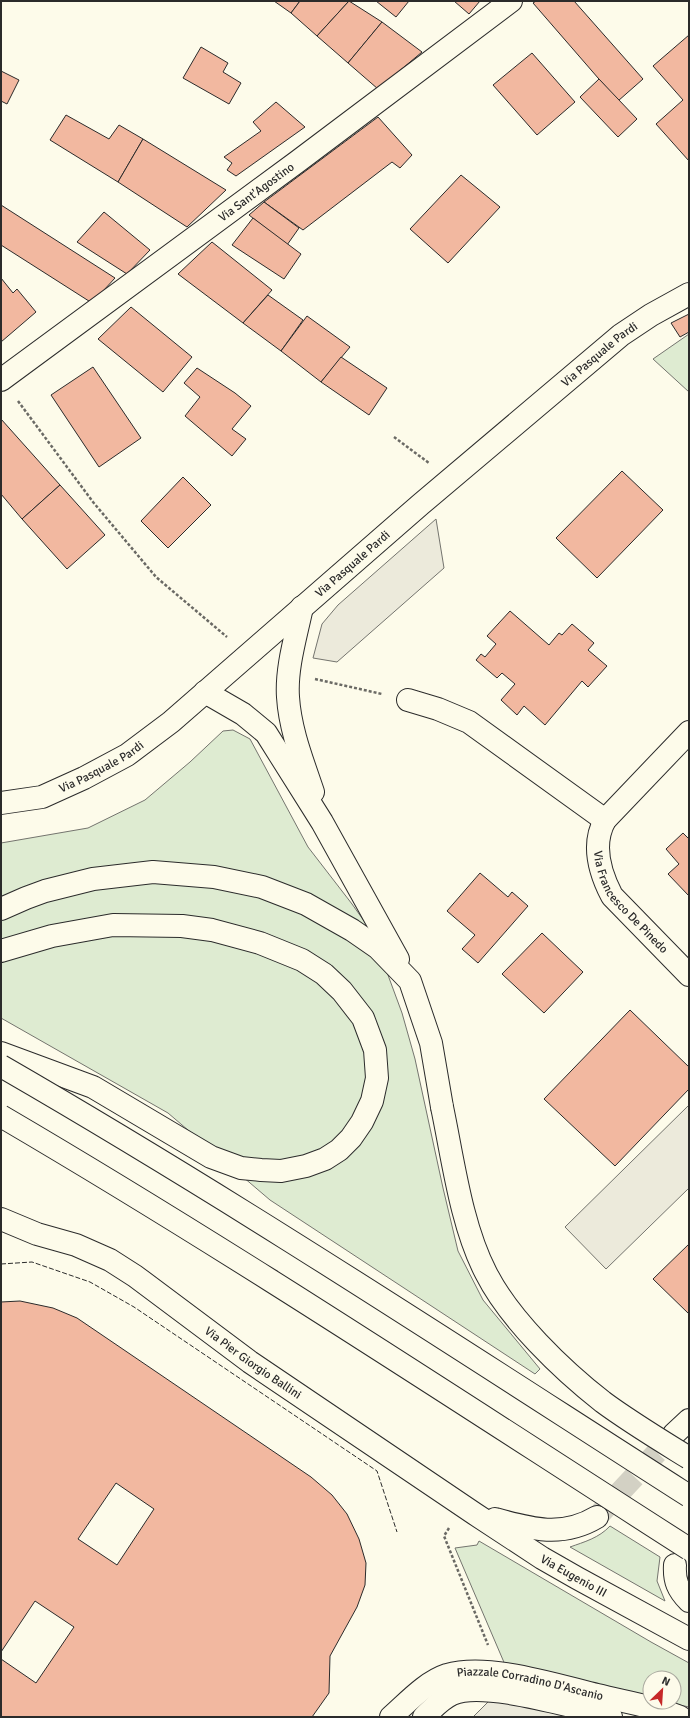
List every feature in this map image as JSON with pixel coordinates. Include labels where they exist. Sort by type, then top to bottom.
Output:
[{"type":"main road","name":"Via Sant'Agostino","points":[[2,380],[303,158],[511,1]]},
{"type":"main road","name":"Via Pasquale Pardi","points":[[1,803],[42,797],[110,765],[171,722],[302,607],[621,335],[651,315],[689,294]]},
{"type":"main road","points":[[302,607],[289,673],[288,702],[290,719],[322,822]]},
{"type":"main road","points":[[205,692],[243,714],[266,733],[322,822],[410,981],[431,1044],[442,1107],[464,1209],[471,1234],[486,1273],[507,1305],[535,1341],[603,1402],[689,1458]]},
{"type":"main road","points":[[408,700],[438,709],[469,722],[605,820]]},
{"type":"main road","name":"Via Francesco De Pinedo","points":[[689,732],[605,820],[598,838],[598,852],[605,883],[612,896],[689,975]]},
{"type":"main road","points":[[1,909],[26,898],[93,879],[153,872],[214,877],[262,888],[306,904],[352,930],[378,948],[410,981]]},
{"type":"main road","points":[[1,951],[52,936],[113,925],[182,926],[212,930],[260,943],[302,960],[324,974],[342,991],[363,1018],[375,1050],[377,1078],[372,1101],[362,1122],[351,1138],[339,1150],[325,1159],[300,1168],[281,1171],[261,1170],[241,1168],[211,1156],[92,1087],[1,1053]]},
{"type":"main road","points":[[1,1066],[277,1233],[689,1496]]},
{"type":"main road","points":[[1,1116],[94,1170],[232,1256],[682,1557],[675,1576],[682,1594],[689,1600]]},
{"type":"main road","name":"Via Pier Giorgio Ballini","points":[[1,1220],[37,1234],[76,1245],[110,1260],[135,1276],[250,1362],[463,1514]]},
{"type":"main road","name":"Via Pier Giorgio Ballini","points":[[1,1235],[37,1234]]},
{"type":"main road","points":[[463,1514],[527,1528],[554,1531],[579,1525],[596,1517]]},
{"type":"main road","name":"Via Eugenio III","points":[[463,1514],[689,1639]]},
{"type":"main road","name":"Piazzale Corradino D'Ascanio","points":[[391,1717],[436,1680],[460,1672],[500,1673],[653,1708],[680,1717]]},
{"type":"main road","points":[[424,1717],[441,1701],[453,1693],[471,1690],[503,1691],[606,1714],[611,1717]]},
{"type":"path","points":[[2,380],[93,502],[156,577],[230,640]]},
{"type":"path","points":[[394,437],[432,465]]},
{"type":"path","points":[[311,678],[408,700]]},
{"type":"path","points":[[463,1514],[444,1536],[500,1673]]},
{"type":"green space","points":[[689,334],[689,392],[653,359]]},
{"type":"green space","points":[[233,730],[250,739],[308,847],[369,928],[402,1013],[415,1059],[458,1251],[483,1300],[540,1369],[535,1374],[270,1200],[168,1113],[1,1018],[1,843],[88,828],[145,800],[190,762],[223,731]]},
{"type":"green space","points":[[610,1526],[660,1557],[657,1581],[665,1601],[570,1547],[596,1537]]},
{"type":"green space","points":[[479,1541],[689,1663],[689,1707],[682,1705],[682,1670],[642,1670],[642,1696],[506,1667],[455,1548],[477,1545]]},
{"type":"shaded area","points":[[436,519],[444,568],[337,662],[313,658],[322,624],[338,605]]},
{"type":"shaded area","points":[[689,1105],[689,1188],[606,1269],[565,1227]]},
{"type":"shaded area","points":[[493,1697],[592,1717],[473,1717]]},
{"type":"building","points":[[274,1],[300,1],[291,13]]},
{"type":"building","points":[[300,1],[349,1],[317,36],[291,13]]},
{"type":"building","points":[[349,1],[382,22],[348,63],[317,36]]},
{"type":"building","points":[[376,1],[409,1],[396,17]]},
{"type":"building","points":[[454,1],[480,1],[469,14]]},
{"type":"building","points":[[536,1],[574,1],[643,79],[618,101],[533,3]]},
{"type":"building","points":[[382,22],[422,52],[378,89],[348,63]]},
{"type":"building","points":[[689,35],[689,161],[656,124],[683,100],[653,66]]},
{"type":"building","points":[[201,47],[228,63],[223,72],[241,83],[229,104],[183,78]]},
{"type":"building","points":[[532,53],[575,102],[537,135],[493,85]]},
{"type":"building","points":[[1,71],[19,80],[7,104],[1,101]]},
{"type":"building","points":[[599,79],[637,119],[618,137],[580,97]]},
{"type":"building","points":[[276,102],[305,127],[236,176],[227,170],[232,163],[224,157],[261,131],[253,122]]},
{"type":"building","points":[[66,115],[109,139],[119,125],[143,139],[118,182],[50,140]]},
{"type":"building","points":[[378,117],[412,155],[400,168],[392,162],[303,230],[264,202]]},
{"type":"building","points":[[143,139],[226,190],[187,227],[118,182]]},
{"type":"building","points":[[461,175],[500,207],[448,263],[410,229]]},
{"type":"building","points":[[264,202],[299,228],[287,245],[249,215]]},
{"type":"building","points":[[1,205],[115,278],[92,303],[1,245]]},
{"type":"building","points":[[104,212],[150,250],[127,274],[77,242]]},
{"type":"building","points":[[253,218],[301,254],[284,279],[232,245]]},
{"type":"building","points":[[212,242],[272,290],[243,323],[178,274]]},
{"type":"building","points":[[1,278],[13,293],[17,289],[36,312],[1,342]]},
{"type":"building","points":[[268,295],[303,320],[281,351],[243,323]]},
{"type":"building","points":[[131,307],[192,357],[163,392],[98,339]]},
{"type":"building","points":[[689,314],[689,332],[680,337],[671,323]]},
{"type":"building","points":[[307,316],[350,347],[321,382],[281,351]]},
{"type":"building","points":[[341,357],[387,388],[369,415],[321,382]]},
{"type":"building","points":[[93,367],[141,438],[99,467],[51,395]]},
{"type":"building","points":[[197,368],[235,393],[251,406],[232,429],[246,439],[232,456],[185,416],[200,397],[184,383]]},
{"type":"building","points":[[1,419],[60,485],[22,519],[1,494]]},
{"type":"building","points":[[622,471],[663,510],[597,578],[556,538]]},
{"type":"building","points":[[183,477],[211,505],[168,548],[141,521]]},
{"type":"building","points":[[60,485],[105,535],[67,569],[22,519]]},
{"type":"building","points":[[510,611],[549,645],[559,633],[562,635],[572,624],[594,643],[588,650],[607,666],[588,687],[582,681],[545,725],[524,706],[517,715],[501,700],[515,684],[502,673],[497,678],[476,660],[481,654],[485,657],[496,644],[487,636]]},
{"type":"building","points":[[683,833],[688,838],[689,837],[689,896],[668,874],[679,864],[666,849]]},
{"type":"building","points":[[480,873],[508,897],[512,892],[528,906],[478,963],[462,949],[475,935],[447,911]]},
{"type":"building","points":[[542,933],[583,972],[544,1013],[502,974]]},
{"type":"building","points":[[630,1010],[689,1067],[689,1089],[615,1166],[544,1099]]},
{"type":"building","points":[[689,1244],[689,1314],[653,1279]]},
{"type":"building","points":[[20,1301],[53,1308],[77,1318],[311,1477],[332,1495],[347,1514],[359,1539],[366,1563],[365,1585],[357,1607],[330,1656],[329,1693],[312,1717],[1,1717],[1,1659],[36,1683],[74,1627],[35,1601],[1,1652],[1,1302]],"holes":[[[116,1483],[154,1509],[117,1565],[78,1539]]]},
{"type":"tunnel","points":[[597,1517],[674,1434]]},
{"type":"fence","points":[[1,1264],[32,1262],[90,1282],[134,1307],[377,1471],[397,1532]]}]
